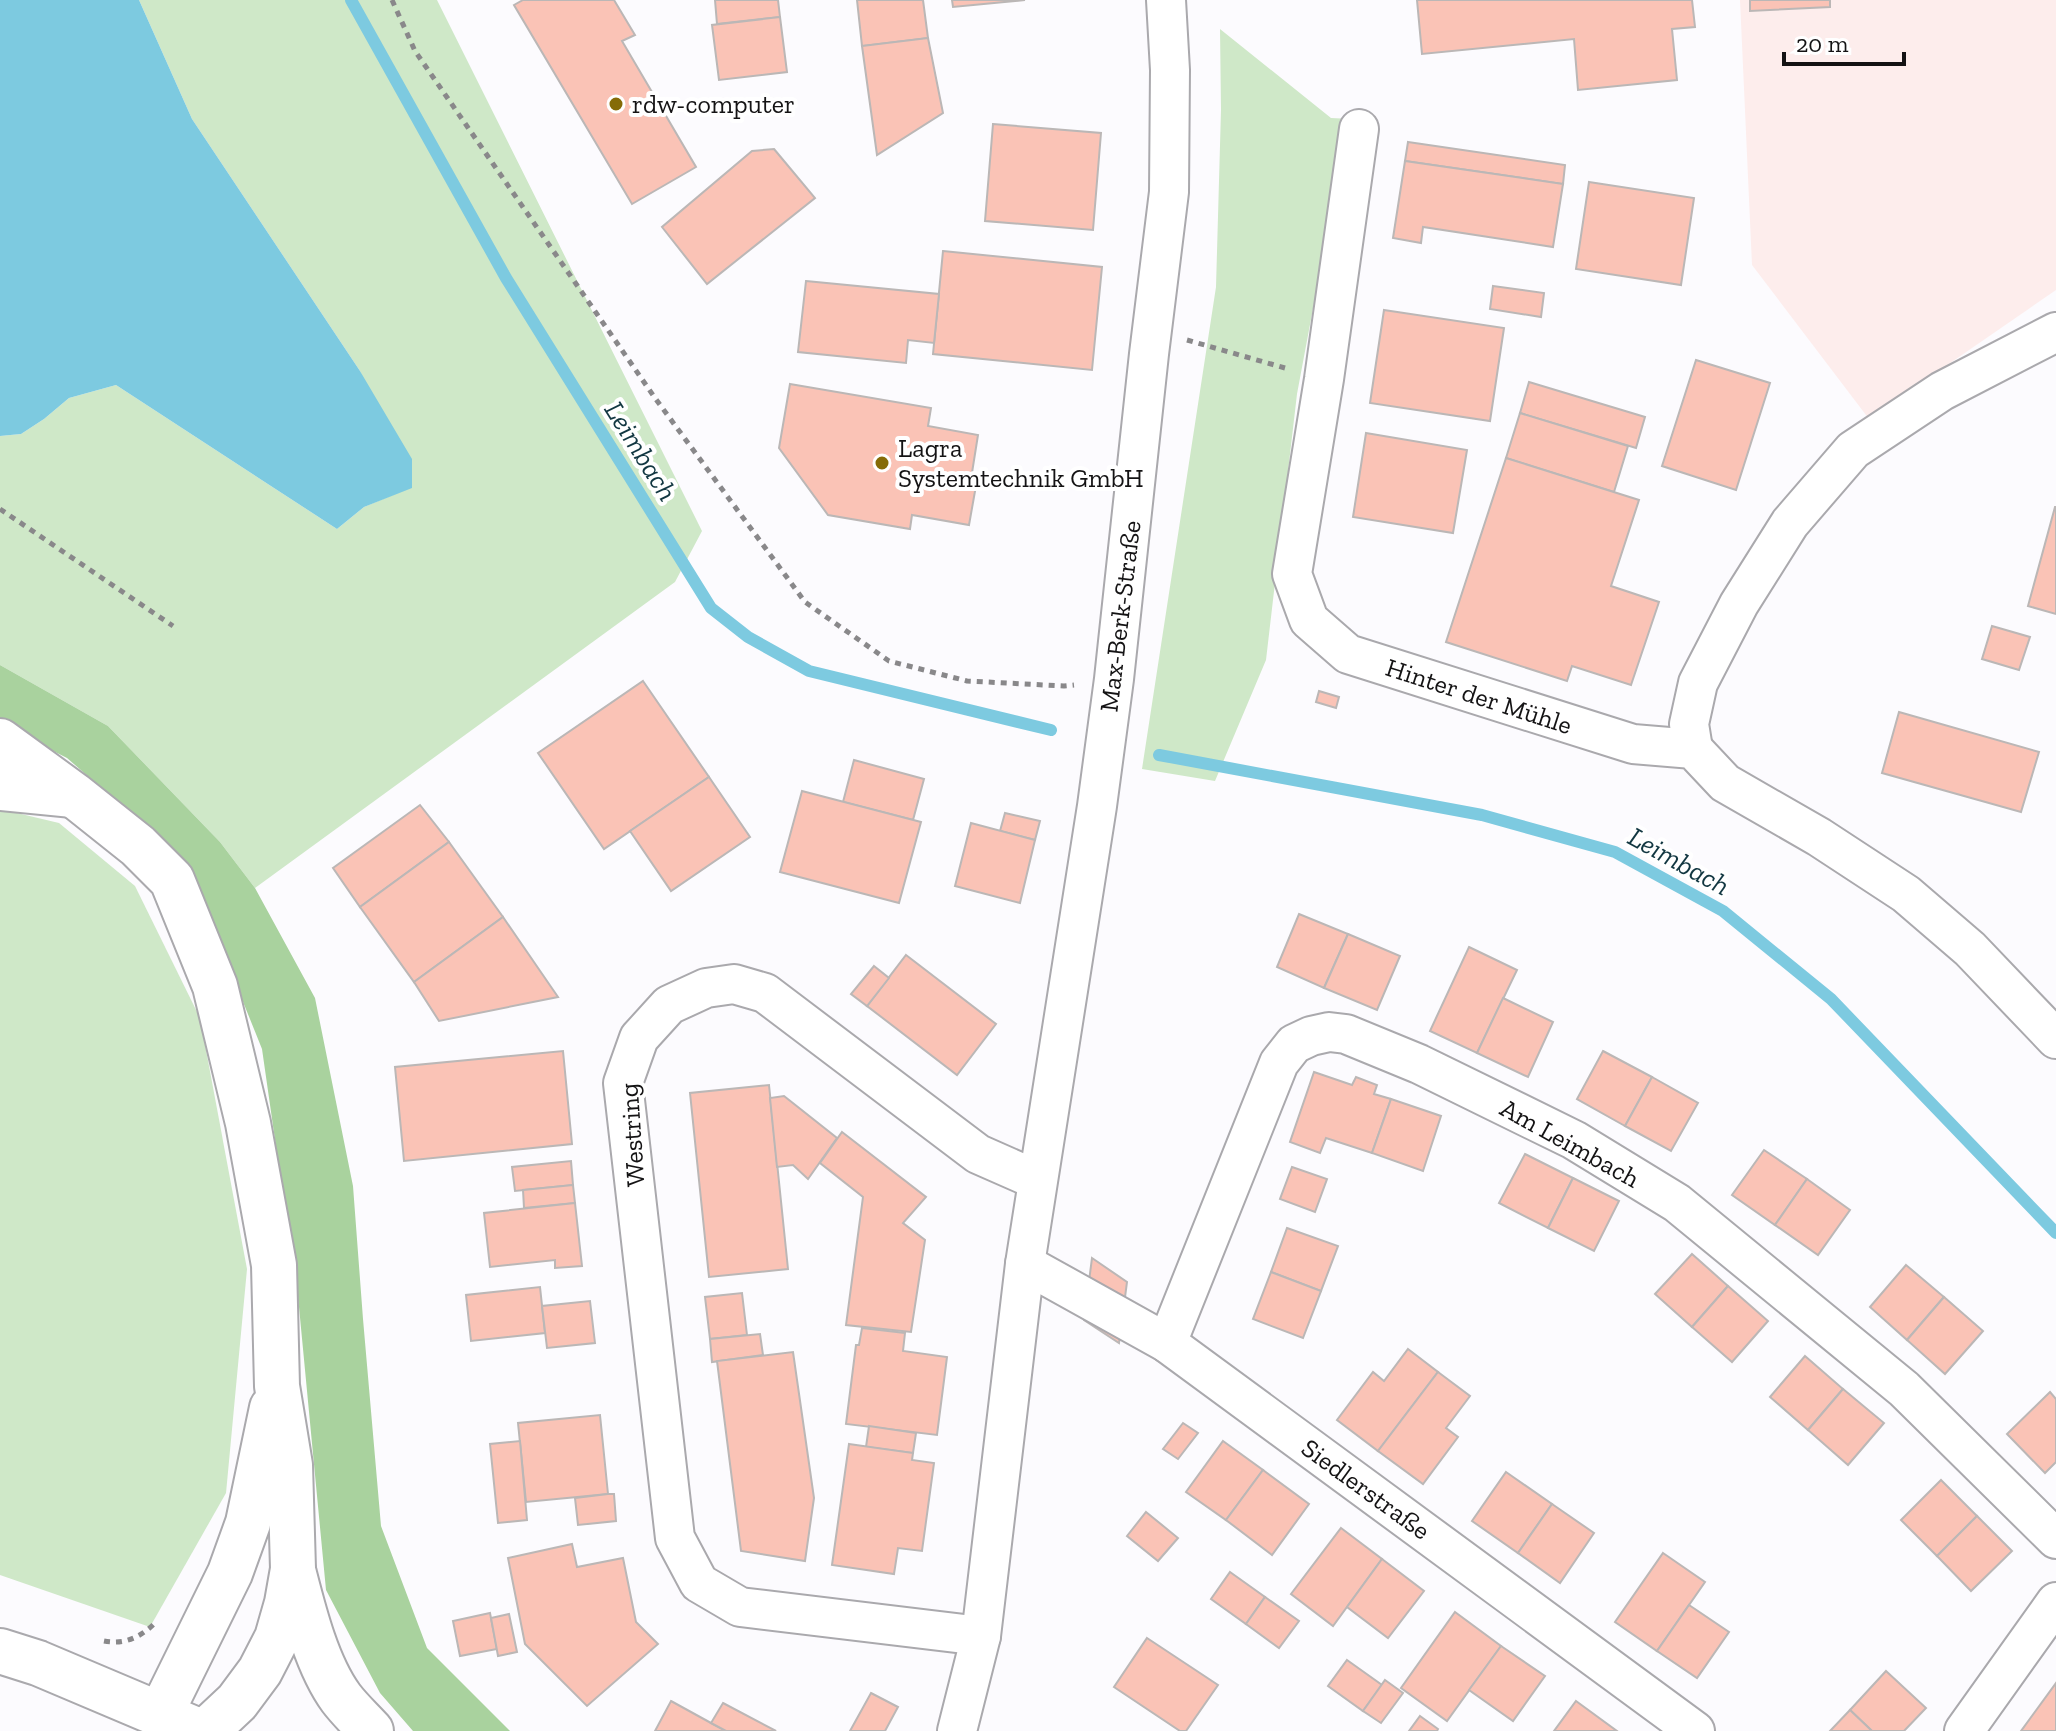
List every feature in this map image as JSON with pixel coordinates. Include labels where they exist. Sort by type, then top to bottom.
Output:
[{"type":"main road","points":[[0,741],[138,846],[172,880],[215,986],[248,1123],[274,1265],[277,1386],[290,1465],[293,1569],[277,1638],[260,1671],[237,1702],[206,1731]]},
{"type":"main road","points":[[0,788],[74,795]]},
{"type":"main road","points":[[160,1715],[230,1573],[248,1523],[277,1386]]},
{"type":"main road","points":[[293,1569],[304,1615],[322,1661],[340,1697],[371,1731]]},
{"type":"main road","points":[[19,1657],[199,1731]]},
{"type":"street","name":"Max-Berk-Straße","points":[[1037,1180],[1097,806],[1169,192],[1170,70],[1166,0]]},
{"type":"street","name":"Hinter der Mühle","points":[[1359,129],[1324,379],[1292,574],[1309,620],[1348,654],[1633,744],[1693,749]]},
{"type":"street","points":[[2056,332],[1942,391],[1853,450],[1790,523],[1739,604],[1698,683],[1689,724],[1693,749],[1725,783],[1819,837],[1906,894],[1970,949],[2056,1039]]},
{"type":"street","name":"Westring","points":[[981,1636],[740,1607],[699,1583],[675,1538],[623,1083],[639,1038],[669,1005],[706,988],[734,984],[765,993],[978,1154],[1037,1180]]},
{"type":"street","name":"Am Leimbach","points":[[1167,1343],[1279,1063],[1294,1044],[1311,1036],[1329,1032],[1346,1034],[1419,1064],[1574,1140],[1677,1203],[1904,1389],[2056,1539]]},
{"type":"street","points":[[957,1731],[981,1636],[1037,1180]]},
{"type":"street","name":"Siedlerstraße","points":[[1025,1264],[1167,1343],[1695,1731]]},
{"type":"street","points":[[1964,1731],[2056,1602]]},
{"type":"path","points":[[392,0],[415,51],[655,398],[805,602],[889,661],[967,681],[1112,690]]},
{"type":"path","points":[[1152,330],[1324,379]]},
{"type":"path","points":[[0,509],[173,626]]},
{"type":"shaded area","points":[[1740,0],[2056,0],[2056,290],[1869,419],[1752,265]]},
{"type":"green space","points":[[139,0],[437,0],[702,531],[675,582],[255,888],[220,842],[108,726],[0,665],[0,436],[21,434],[69,398],[116,385],[337,529],[364,507],[412,487],[360,371],[192,119]]},
{"type":"green space","points":[[1220,29],[1331,118],[1352,119],[1341,159],[1297,394],[1266,660],[1215,781],[1142,769],[1216,287]]},
{"type":"green space","points":[[0,665],[108,726],[220,842],[255,888],[315,998],[353,1186],[381,1526],[427,1648],[510,1731],[413,1731],[380,1693],[326,1590],[299,1307],[262,1049],[219,942],[159,838],[67,758],[0,724]]},
{"type":"green space","points":[[0,809],[59,823],[135,886],[200,1018],[247,1269],[226,1493],[150,1627],[0,1575]]},
{"type":"water","points":[[0,0],[139,0],[192,119],[360,371],[412,459],[412,488],[364,507],[337,529],[116,385],[69,398],[21,434],[0,436]]},
{"type":"building","name":"rdw-computer","points":[[523,0],[614,0],[635,35],[622,41],[696,167],[632,204],[514,5]]},
{"type":"building","points":[[715,0],[778,0],[780,17],[717,24]]},
{"type":"building","points":[[857,0],[923,0],[928,38],[862,46]]},
{"type":"building","points":[[952,0],[1025,0],[953,7]]},
{"type":"building","points":[[1417,0],[1692,0],[1695,27],[1672,29],[1677,80],[1578,90],[1574,39],[1422,54]]},
{"type":"building","points":[[1750,0],[1830,0],[1830,7],[1750,11]]},
{"type":"building","points":[[780,17],[787,72],[719,80],[712,25]]},
{"type":"building","points":[[928,38],[943,113],[877,155],[862,46]]},
{"type":"building","points":[[993,124],[1101,133],[1093,230],[985,221]]},
{"type":"building","points":[[1408,142],[1565,165],[1563,184],[1405,161]]},
{"type":"building","points":[[774,149],[815,198],[707,284],[662,227],[752,151]]},
{"type":"building","points":[[1405,161],[1563,184],[1553,247],[1423,227],[1421,243],[1393,238]]},
{"type":"building","points":[[1589,182],[1694,198],[1681,285],[1576,269]]},
{"type":"building","points":[[943,251],[1102,267],[1092,370],[933,354]]},
{"type":"building","points":[[806,281],[939,294],[934,343],[908,340],[906,363],[798,352]]},
{"type":"building","points":[[1493,286],[1544,293],[1541,317],[1490,309]]},
{"type":"building","points":[[1384,310],[1504,328],[1490,421],[1370,403]]},
{"type":"building","points":[[1696,360],[1770,383],[1736,490],[1662,466]]},
{"type":"building","points":[[1529,382],[1645,417],[1636,448],[1520,413]]},
{"type":"building","name":"Lagra Systemtechnik GmbH","points":[[790,384],[931,408],[928,426],[978,435],[971,479],[977,480],[969,525],[912,515],[910,529],[828,515],[779,448]]},
{"type":"building","points":[[1520,413],[1628,446],[1614,492],[1506,458]]},
{"type":"building","points":[[1366,433],[1467,450],[1453,533],[1353,517]]},
{"type":"building","points":[[1506,458],[1639,500],[1611,586],[1659,602],[1631,685],[1572,666],[1567,681],[1446,642]]},
{"type":"building","points":[[2056,507],[2056,614],[2028,606]]},
{"type":"building","points":[[1992,626],[2030,637],[2019,670],[1982,659]]},
{"type":"building","points":[[643,681],[709,777],[604,849],[538,753]]},
{"type":"building","points":[[1319,691],[1339,697],[1336,708],[1316,702]]},
{"type":"building","points":[[1899,712],[2039,752],[2021,812],[1882,773]]},
{"type":"building","points":[[854,760],[924,779],[913,820],[843,802]]},
{"type":"building","points":[[709,777],[750,837],[671,891],[630,831]]},
{"type":"building","points":[[802,791],[921,822],[899,903],[780,872]]},
{"type":"building","points":[[420,805],[449,842],[360,907],[333,868]]},
{"type":"building","points":[[1005,813],[1040,821],[1035,840],[1000,831]]},
{"type":"building","points":[[971,823],[1035,840],[1020,903],[955,886]]},
{"type":"building","points":[[449,842],[503,917],[414,982],[360,907]]},
{"type":"building","points":[[1299,914],[1348,934],[1324,988],[1277,967]]},
{"type":"building","points":[[503,917],[558,997],[439,1021],[414,982]]},
{"type":"building","points":[[1348,934],[1400,956],[1377,1010],[1324,988]]},
{"type":"building","points":[[1469,947],[1517,970],[1477,1053],[1430,1031]]},
{"type":"building","points":[[906,955],[996,1024],[957,1075],[867,1006]]},
{"type":"building","points":[[874,966],[889,978],[867,1006],[851,994]]},
{"type":"building","points":[[1503,998],[1553,1022],[1528,1077],[1477,1053]]},
{"type":"building","points":[[563,1051],[572,1144],[404,1161],[395,1067]]},
{"type":"building","points":[[1603,1051],[1652,1077],[1625,1126],[1577,1099]]},
{"type":"building","points":[[1314,1072],[1352,1085],[1356,1077],[1377,1085],[1374,1094],[1391,1099],[1372,1153],[1326,1138],[1320,1153],[1290,1142]]},
{"type":"building","points":[[1652,1077],[1698,1103],[1671,1151],[1625,1126]]},
{"type":"building","points":[[769,1085],[788,1269],[709,1277],[690,1093]]},
{"type":"building","points":[[784,1096],[837,1138],[808,1179],[793,1165],[777,1167],[770,1098]]},
{"type":"building","points":[[1391,1099],[1441,1116],[1423,1171],[1372,1153]]},
{"type":"building","points":[[842,1132],[926,1197],[903,1223],[925,1240],[911,1332],[846,1325],[863,1197],[820,1163]]},
{"type":"building","points":[[1764,1150],[1807,1179],[1775,1225],[1732,1195]]},
{"type":"building","points":[[1525,1154],[1573,1178],[1548,1228],[1499,1203]]},
{"type":"building","points":[[571,1161],[573,1185],[515,1191],[512,1167]]},
{"type":"building","points":[[1292,1167],[1327,1179],[1315,1212],[1280,1199]]},
{"type":"building","points":[[1573,1178],[1619,1201],[1594,1251],[1548,1228]]},
{"type":"building","points":[[1807,1179],[1850,1210],[1818,1255],[1775,1225]]},
{"type":"building","points":[[573,1185],[575,1203],[524,1208],[523,1190]]},
{"type":"building","points":[[575,1203],[582,1266],[555,1268],[555,1260],[490,1267],[484,1213]]},
{"type":"building","points":[[1287,1228],[1338,1246],[1321,1291],[1271,1272]]},
{"type":"building","points":[[1692,1254],[1728,1286],[1692,1327],[1655,1294]]},
{"type":"building","points":[[1092,1258],[1127,1282],[1119,1343],[1084,1320]]},
{"type":"building","points":[[1906,1265],[1944,1297],[1907,1340],[1870,1307]]},
{"type":"building","points":[[1271,1272],[1321,1291],[1303,1338],[1253,1319]]},
{"type":"building","points":[[1728,1286],[1768,1321],[1732,1362],[1692,1327]]},
{"type":"building","points":[[540,1287],[545,1333],[471,1341],[466,1295]]},
{"type":"building","points":[[742,1293],[747,1335],[710,1339],[705,1297]]},
{"type":"building","points":[[1944,1297],[1983,1331],[1945,1374],[1907,1340]]},
{"type":"building","points":[[590,1301],[595,1343],[547,1348],[542,1306]]},
{"type":"building","points":[[862,1328],[905,1333],[903,1351],[947,1357],[937,1435],[846,1424],[856,1345],[859,1345]]},
{"type":"building","points":[[760,1334],[763,1355],[712,1362],[710,1339]]},
{"type":"building","points":[[1408,1349],[1438,1372],[1378,1451],[1337,1420],[1373,1372],[1384,1381]]},
{"type":"building","points":[[793,1352],[814,1498],[805,1561],[741,1551],[717,1361]]},
{"type":"building","points":[[1805,1356],[1843,1389],[1808,1430],[1770,1397]]},
{"type":"building","points":[[1438,1372],[1470,1396],[1446,1428],[1458,1437],[1423,1484],[1378,1451]]},
{"type":"building","points":[[1843,1389],[1884,1423],[1848,1465],[1808,1430]]},
{"type":"building","points":[[2050,1392],[2056,1399],[2056,1462],[2045,1473],[2007,1434]]},
{"type":"building","points":[[600,1415],[608,1494],[526,1502],[518,1423]]},
{"type":"building","points":[[1183,1423],[1198,1433],[1178,1459],[1163,1449]]},
{"type":"building","points":[[869,1426],[916,1433],[913,1453],[866,1447]]},
{"type":"building","points":[[520,1441],[527,1520],[498,1523],[490,1444]]},
{"type":"building","points":[[1223,1441],[1263,1470],[1226,1520],[1186,1492]]},
{"type":"building","points":[[849,1444],[913,1453],[912,1460],[934,1463],[922,1551],[898,1548],[894,1574],[832,1565]]},
{"type":"building","points":[[1263,1470],[1309,1504],[1272,1555],[1226,1520]]},
{"type":"building","points":[[1506,1472],[1552,1504],[1518,1553],[1472,1521]]},
{"type":"building","points":[[1941,1480],[1977,1516],[1937,1556],[1901,1520]]},
{"type":"building","points":[[614,1494],[616,1521],[578,1525],[575,1498]]},
{"type":"building","points":[[1552,1504],[1594,1533],[1560,1583],[1518,1553]]},
{"type":"building","points":[[1146,1512],[1178,1538],[1158,1561],[1127,1536]]},
{"type":"building","points":[[1977,1516],[2012,1551],[1971,1591],[1937,1556]]},
{"type":"building","points":[[1341,1528],[1382,1559],[1333,1626],[1291,1594]]},
{"type":"building","points":[[572,1544],[577,1567],[623,1558],[636,1622],[658,1644],[587,1706],[525,1644],[508,1558]]},
{"type":"building","points":[[1663,1553],[1705,1582],[1657,1651],[1615,1622]]},
{"type":"building","points":[[1382,1559],[1424,1591],[1388,1638],[1347,1607]]},
{"type":"building","points":[[1230,1572],[1265,1597],[1246,1624],[1211,1599]]},
{"type":"building","points":[[1265,1597],[1299,1621],[1279,1648],[1246,1624]]},
{"type":"building","points":[[1689,1605],[1729,1632],[1697,1678],[1657,1651]]},
{"type":"building","points":[[1455,1612],[1501,1646],[1447,1721],[1401,1688]]},
{"type":"building","points":[[490,1613],[497,1649],[460,1656],[453,1621]]},
{"type":"building","points":[[509,1614],[517,1652],[498,1656],[491,1618]]},
{"type":"building","points":[[1147,1638],[1218,1685],[1186,1731],[1180,1731],[1114,1687]]},
{"type":"building","points":[[1501,1646],[1545,1676],[1513,1721],[1469,1690]]},
{"type":"building","points":[[1347,1660],[1382,1685],[1363,1711],[1328,1686]]},
{"type":"building","points":[[1886,1671],[1926,1708],[1904,1731],[1872,1731],[1850,1710]]},
{"type":"building","points":[[1385,1680],[1403,1693],[1381,1723],[1363,1711]]},
{"type":"building","points":[[2056,1683],[2056,1731],[2021,1731]]},
{"type":"building","points":[[871,1693],[898,1707],[885,1731],[850,1731]]},
{"type":"building","points":[[671,1701],[711,1723],[726,1731],[655,1731]]},
{"type":"building","points":[[1576,1701],[1617,1731],[1554,1731]]},
{"type":"building","points":[[723,1703],[776,1731],[726,1731],[711,1723]]},
{"type":"building","points":[[1850,1710],[1872,1731],[1830,1731]]},
{"type":"building","points":[[1420,1716],[1438,1729],[1437,1731],[1409,1731]]},
{"type":"waterway","name":"Leimbach","points":[[351,0],[506,278],[711,608],[748,637],[809,671],[1051,730]]},
{"type":"waterway","name":"Leimbach","points":[[1159,755],[1482,815],[1615,852],[1723,911],[1831,999],[2056,1233]]},
{"type":"place","name":"rdw-computer","points":[[616,104]]},
{"type":"place","name":"Lagra Systemtechnik GmbH","points":[[882,463]]}]
